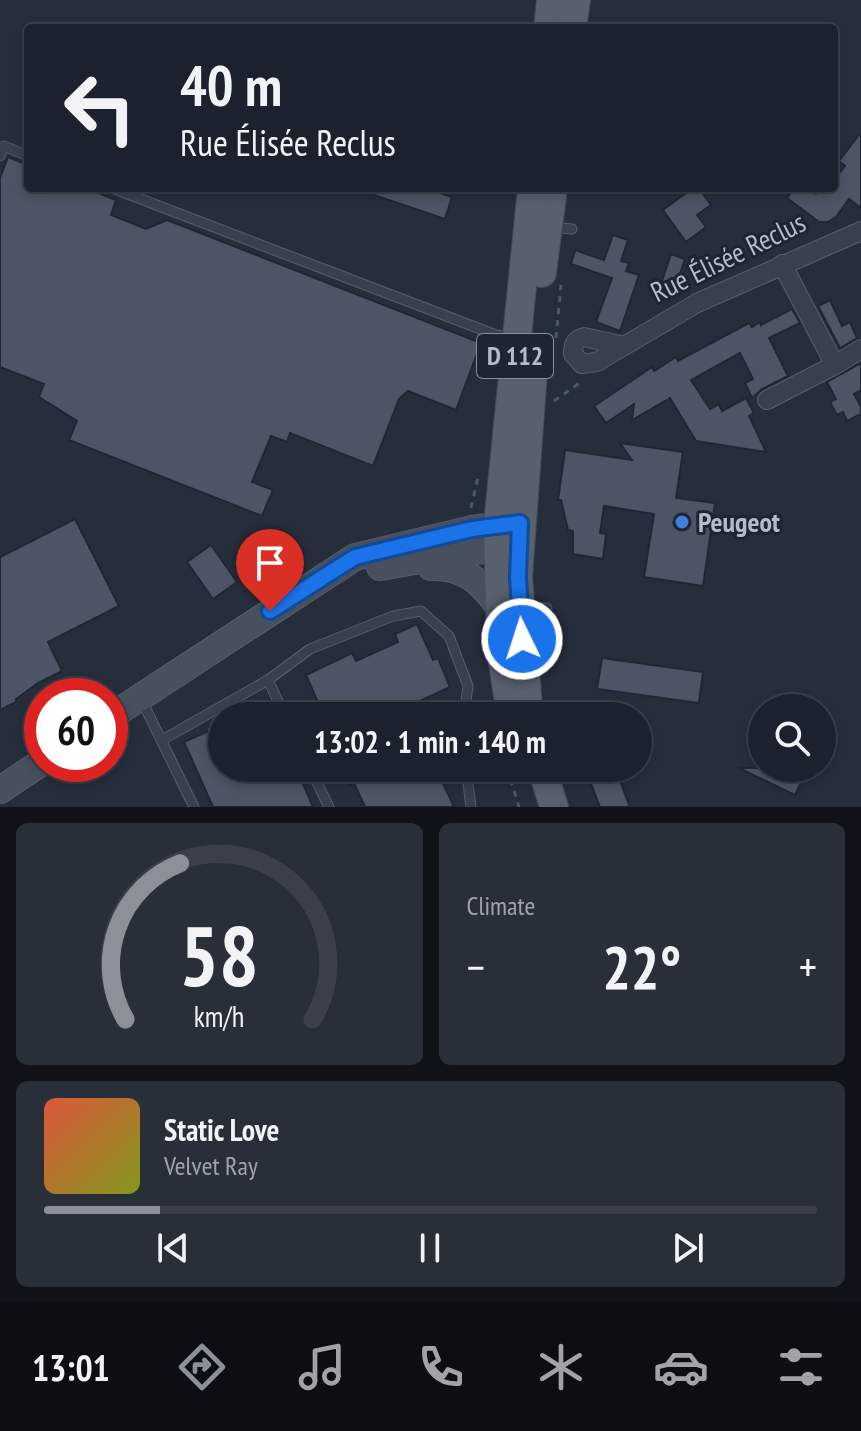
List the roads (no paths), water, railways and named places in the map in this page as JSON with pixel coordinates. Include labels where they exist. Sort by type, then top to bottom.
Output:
[{"type":"main road","points":[[548,24],[551,0]]},
{"type":"main road","points":[[573,24],[576,0]]},
{"type":"main road","name":"D 112","points":[[528,702],[522,608],[509,536],[517,338],[532,192]]},
{"type":"main road","name":"D 112","points":[[509,536],[536,328],[560,228],[554,192]]},
{"type":"main road","name":"D 112","points":[[509,702],[501,650],[522,608]]},
{"type":"main road","points":[[528,782],[534,807]]},
{"type":"main road","points":[[546,782],[554,807]]},
{"type":"street","name":"Rue Élisée Reclus","points":[[624,346],[591,338],[577,339],[573,354],[582,364],[597,362],[697,303],[861,231]]},
{"type":"street","points":[[782,264],[835,365]]},
{"type":"street","points":[[767,400],[861,349]]},
{"type":"street","points":[[300,590],[355,571],[509,536]]},
{"type":"street","points":[[128,705],[355,557],[509,536]]},
{"type":"street","points":[[355,571],[443,567],[460,570],[522,608]]},
{"type":"street","points":[[0,790],[24,774]]},
{"type":"lane","points":[[0,156],[4,146],[24,154]]},
{"type":"lane","points":[[122,192],[496,335],[517,338]]},
{"type":"lane","points":[[162,740],[268,680],[310,649],[393,616],[421,611],[449,636],[468,686],[466,702]]},
{"type":"lane","points":[[268,680],[278,702]]},
{"type":"lane","points":[[140,697],[194,807]]},
{"type":"lane","points":[[317,782],[329,807]]},
{"type":"lane","points":[[468,782],[471,807]]},
{"type":"place","name":"Peugeot","points":[[682,522]]}]
